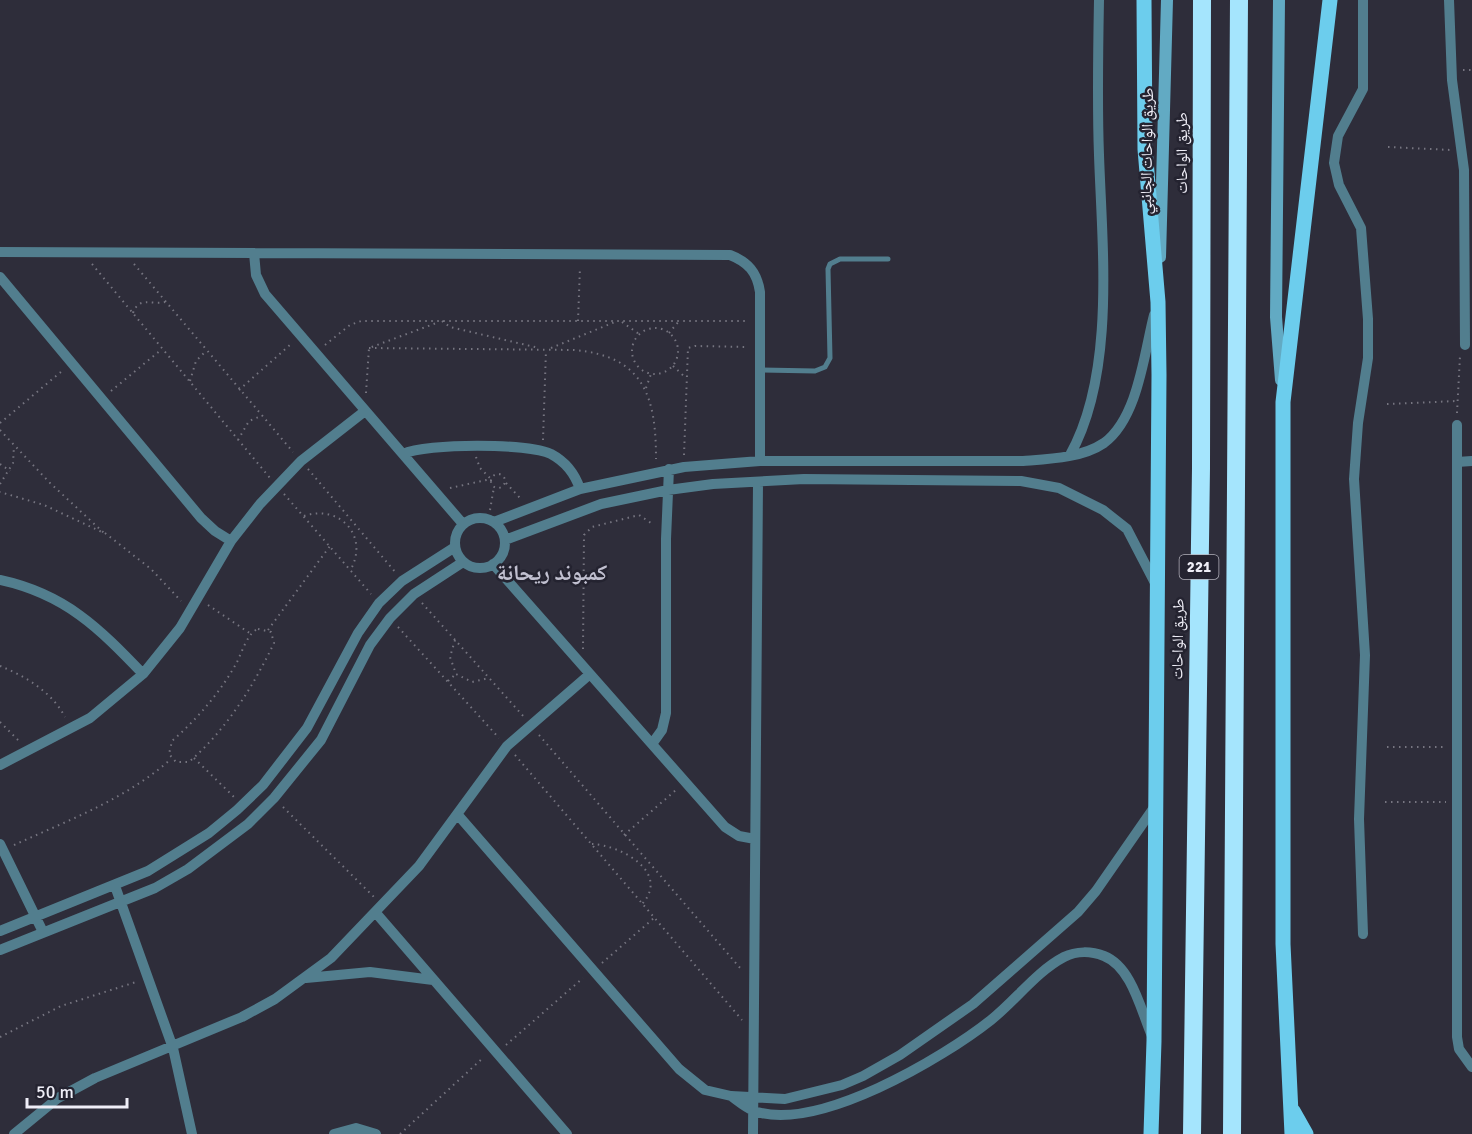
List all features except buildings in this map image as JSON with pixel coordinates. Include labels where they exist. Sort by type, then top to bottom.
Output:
[{"type":"highway","name":"طريق الواحات","points":[[1192,1134],[1201,456],[1202,0]]},
{"type":"highway","name":"221","points":[[1232,1134],[1239,0]]},
{"type":"main road","points":[[1144,0],[1145,149],[1158,302],[1154,1041],[1151,1134]]},
{"type":"main road","points":[[1292,1134],[1283,944],[1283,402],[1330,0]]},
{"type":"main road","points":[[1290,1106],[1306,1134]]},
{"type":"street","points":[[1070,455],[1081,432],[1089,405],[1098,354],[1103,303],[1098,118],[1099,0]]},
{"type":"street","name":"طريق الواحات الجانبي","points":[[1158,302],[1167,0]]},
{"type":"street","points":[[1279,0],[1276,317],[1283,402]]},
{"type":"street","points":[[1363,0],[1363,89],[1338,136],[1334,163],[1339,185],[1361,228],[1368,319],[1368,358],[1358,423],[1354,479],[1365,655],[1359,819],[1363,934]]},
{"type":"street","points":[[1449,0],[1452,80],[1462,150],[1468,320],[1465,345]]},
{"type":"street","points":[[0,252],[730,255],[742,260],[758,279],[760,461]]},
{"type":"street","points":[[254,252],[260,285],[300,335],[463,524]]},
{"type":"street","points":[[0,277],[207,525],[231,541]]},
{"type":"street","points":[[491,520],[503,533],[505,540],[503,554],[494,564],[474,568],[463,562],[455,547],[456,535],[463,524],[475,518],[491,520],[580,489],[656,471],[760,461],[1023,461],[1070,455],[1102,444],[1118,430],[1129,412],[1158,302]]},
{"type":"street","points":[[0,765],[71,730],[109,704],[143,674],[169,644],[191,612],[231,541],[276,486],[301,461],[365,411]]},
{"type":"street","points":[[1457,425],[1457,1037],[1459,1050],[1472,1067]]},
{"type":"street","points":[[404,454],[425,447],[543,450],[563,461],[580,489]]},
{"type":"street","points":[[804,461],[804,479]]},
{"type":"street","points":[[1457,462],[1472,461]]},
{"type":"street","points":[[904,479],[905,462]]},
{"type":"street","points":[[652,744],[665,722],[666,539],[669,469]]},
{"type":"street","points":[[505,540],[568,514],[634,496],[668,490],[804,479],[1021,481],[1059,488],[1103,510],[1127,529],[1156,585]]},
{"type":"street","points":[[753,1134],[758,483]]},
{"type":"street","points":[[0,930],[115,886],[180,853],[243,805],[286,758],[308,728],[358,633],[379,603],[402,581],[455,547]]},
{"type":"street","points":[[0,950],[155,888],[203,859],[248,824],[274,798],[321,740],[370,645],[390,618],[414,594],[463,562]]},
{"type":"street","points":[[494,564],[685,782],[732,832],[755,839]]},
{"type":"street","points":[[0,580],[66,605],[96,626],[143,674]]},
{"type":"street","points":[[14,1134],[58,1098],[95,1078],[172,1048],[242,1017],[306,978],[380,910],[419,866],[507,746],[587,670]]},
{"type":"street","points":[[458,814],[679,1069],[705,1090],[731,1096],[785,1099],[863,1076],[900,1055],[973,1004],[1078,912],[1096,891],[1155,806]]},
{"type":"street","points":[[2,847],[43,932]]},
{"type":"street","points":[[115,886],[172,1048],[192,1134]]},
{"type":"street","points":[[380,910],[434,980],[567,1134]]},
{"type":"street","points":[[731,1096],[753,1110],[788,1115],[825,1107],[870,1091],[952,1048],[991,1020],[1056,962],[1076,953],[1105,956],[1123,969],[1154,1041]]},
{"type":"street","points":[[306,978],[370,972],[434,980]]},
{"type":"street","points":[[863,1076],[870,1091]]},
{"type":"street","points":[[334,1134],[356,1128],[376,1134]]},
{"type":"lane","points":[[760,370],[815,371],[825,367],[830,358],[830,264],[840,259],[888,259]]},
{"type":"path","points":[[1388,147],[1462,150]]},
{"type":"path","points":[[82,252],[276,486],[379,603]]},
{"type":"path","points":[[124,252],[402,581]]},
{"type":"path","points":[[578,321],[580,254]]},
{"type":"path","points":[[132,313],[138,303],[143,301],[165,302]]},
{"type":"path","points":[[669,333],[680,320]]},
{"type":"path","points":[[441,321],[450,327],[546,350],[619,321]]},
{"type":"path","points":[[369,348],[441,321]]},
{"type":"path","points":[[619,321],[639,334]]},
{"type":"path","points":[[316,353],[357,322],[760,321]]},
{"type":"path","points":[[651,328],[669,333],[678,345],[678,353],[673,366],[659,374],[651,374],[639,368],[633,358],[633,345],[639,334],[651,328]]},
{"type":"path","points":[[239,390],[300,335]]},
{"type":"path","points":[[1457,425],[1459,363],[1465,345]]},
{"type":"path","points":[[684,467],[686,352],[692,346],[760,347]]},
{"type":"path","points":[[369,348],[590,351],[611,358],[628,369],[645,390],[656,422],[656,471]]},
{"type":"path","points":[[365,411],[369,348]]},
{"type":"path","points":[[101,399],[162,349]]},
{"type":"path","points":[[543,450],[546,350]]},
{"type":"path","points":[[190,382],[192,367],[206,351]]},
{"type":"path","points":[[0,423],[71,364]]},
{"type":"path","points":[[673,366],[686,378]]},
{"type":"path","points":[[645,390],[651,374]]},
{"type":"path","points":[[1388,404],[1457,400]]},
{"type":"path","points":[[238,440],[249,421],[261,416]]},
{"type":"path","points":[[0,430],[104,533],[151,569],[191,612]]},
{"type":"path","points":[[0,483],[10,471],[14,446]]},
{"type":"path","points":[[474,447],[477,462],[491,479],[494,487],[491,520]]},
{"type":"path","points":[[0,464],[10,471]]},
{"type":"path","points":[[435,492],[491,479],[496,474],[502,474],[506,483],[518,494],[523,509]]},
{"type":"path","points":[[494,487],[502,488],[506,483]]},
{"type":"path","points":[[0,492],[44,506],[104,533]]},
{"type":"path","points":[[304,516],[326,512],[346,522],[354,534],[357,548],[351,569]]},
{"type":"path","points":[[587,670],[583,539],[586,532],[592,527],[643,516],[666,539]]},
{"type":"path","points":[[346,522],[350,518]]},
{"type":"path","points":[[268,630],[330,546]]},
{"type":"path","points":[[414,594],[530,724],[754,984]]},
{"type":"path","points":[[198,599],[251,634]]},
{"type":"path","points":[[390,618],[507,746],[754,1034]]},
{"type":"path","points":[[258,629],[268,630],[273,635],[274,643],[256,679],[234,713],[194,758],[183,763],[172,758],[169,749],[172,741],[214,698],[235,667],[251,634],[258,629]]},
{"type":"path","points":[[455,640],[450,657],[456,674],[472,682],[489,678]]},
{"type":"path","points":[[0,666],[30,681],[52,698],[59,706],[71,730]]},
{"type":"path","points":[[448,681],[456,674]]},
{"type":"path","points":[[0,722],[28,751]]},
{"type":"path","points":[[1387,747],[1457,747]]},
{"type":"path","points":[[2,847],[112,801],[154,774],[172,758]]},
{"type":"path","points":[[194,758],[243,805]]},
{"type":"path","points":[[624,835],[685,782]]},
{"type":"path","points":[[274,798],[380,910]]},
{"type":"path","points":[[1385,802],[1457,802]]},
{"type":"path","points":[[591,844],[624,851],[643,867],[649,877],[650,890],[642,904]]},
{"type":"path","points":[[643,867],[648,863]]},
{"type":"path","points":[[400,1134],[494,1051],[654,918]]},
{"type":"path","points":[[0,1037],[72,1002],[149,978]]},
{"type":"district","name":"كمبوند ريحانة","points":[[552,572]]}]
